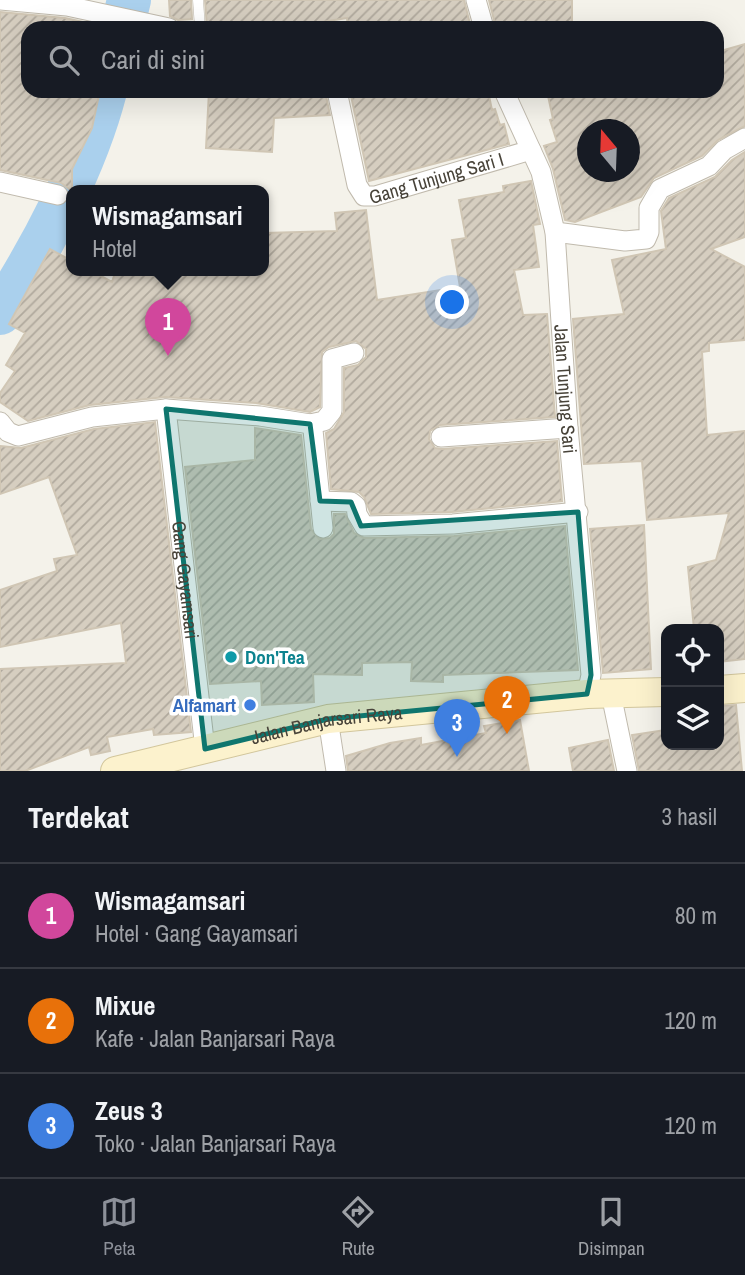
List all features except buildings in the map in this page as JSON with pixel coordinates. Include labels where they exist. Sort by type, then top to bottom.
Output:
[{"type":"main road","points":[[724,690],[745,688]]},
{"type":"main road","name":"Jalan Banjarsari Raya","points":[[115,771],[328,719],[599,694],[661,692]]},
{"type":"street","points":[[0,0],[67,6],[137,21]]},
{"type":"street","points":[[476,0],[482,21]]},
{"type":"street","name":"Gang Tunjung Sari I","points":[[338,98],[357,185],[364,195],[375,196],[531,150]]},
{"type":"street","name":"Jalan Tunjung Sari","points":[[507,98],[541,172],[555,232],[568,428],[578,512],[591,675],[627,771]]},
{"type":"street","points":[[555,232],[625,241],[646,239],[649,232],[649,208],[660,189],[709,166],[724,150],[745,138]]},
{"type":"street","points":[[0,182],[58,195]]},
{"type":"street","points":[[0,422],[8,432],[18,436],[92,417],[166,410],[260,416],[310,424],[324,421],[332,411],[332,359],[354,353]]},
{"type":"street","name":"Gang Gayamsari","points":[[166,410],[205,749]]},
{"type":"street","points":[[310,424],[323,528]]},
{"type":"street","points":[[441,437],[568,428]]},
{"type":"street","points":[[320,501],[351,502],[356,506],[360,523],[364,526],[453,524],[578,512]]},
{"type":"street","points":[[328,719],[336,771]]},
{"type":"lane","points":[[198,0],[200,21]]},
{"type":"highlighted area","points":[[166,409],[310,424],[320,501],[351,502],[361,526],[578,512],[591,675],[587,694],[328,719],[205,749]]},
{"type":"waterway","points":[[124,21],[129,0]]},
{"type":"waterway","points":[[71,185],[103,98]]},
{"type":"waterway","points":[[0,313],[66,195]]},
{"type":"place","name":"Wismagamsari","points":[[168,356]]},
{"type":"place","name":"Don'Tea","points":[[231,657]]},
{"type":"place","name":"Alfamart","points":[[250,705]]},
{"type":"place","name":"Mixue","points":[[507,734]]},
{"type":"place","name":"Zeus 3","points":[[457,757]]}]
